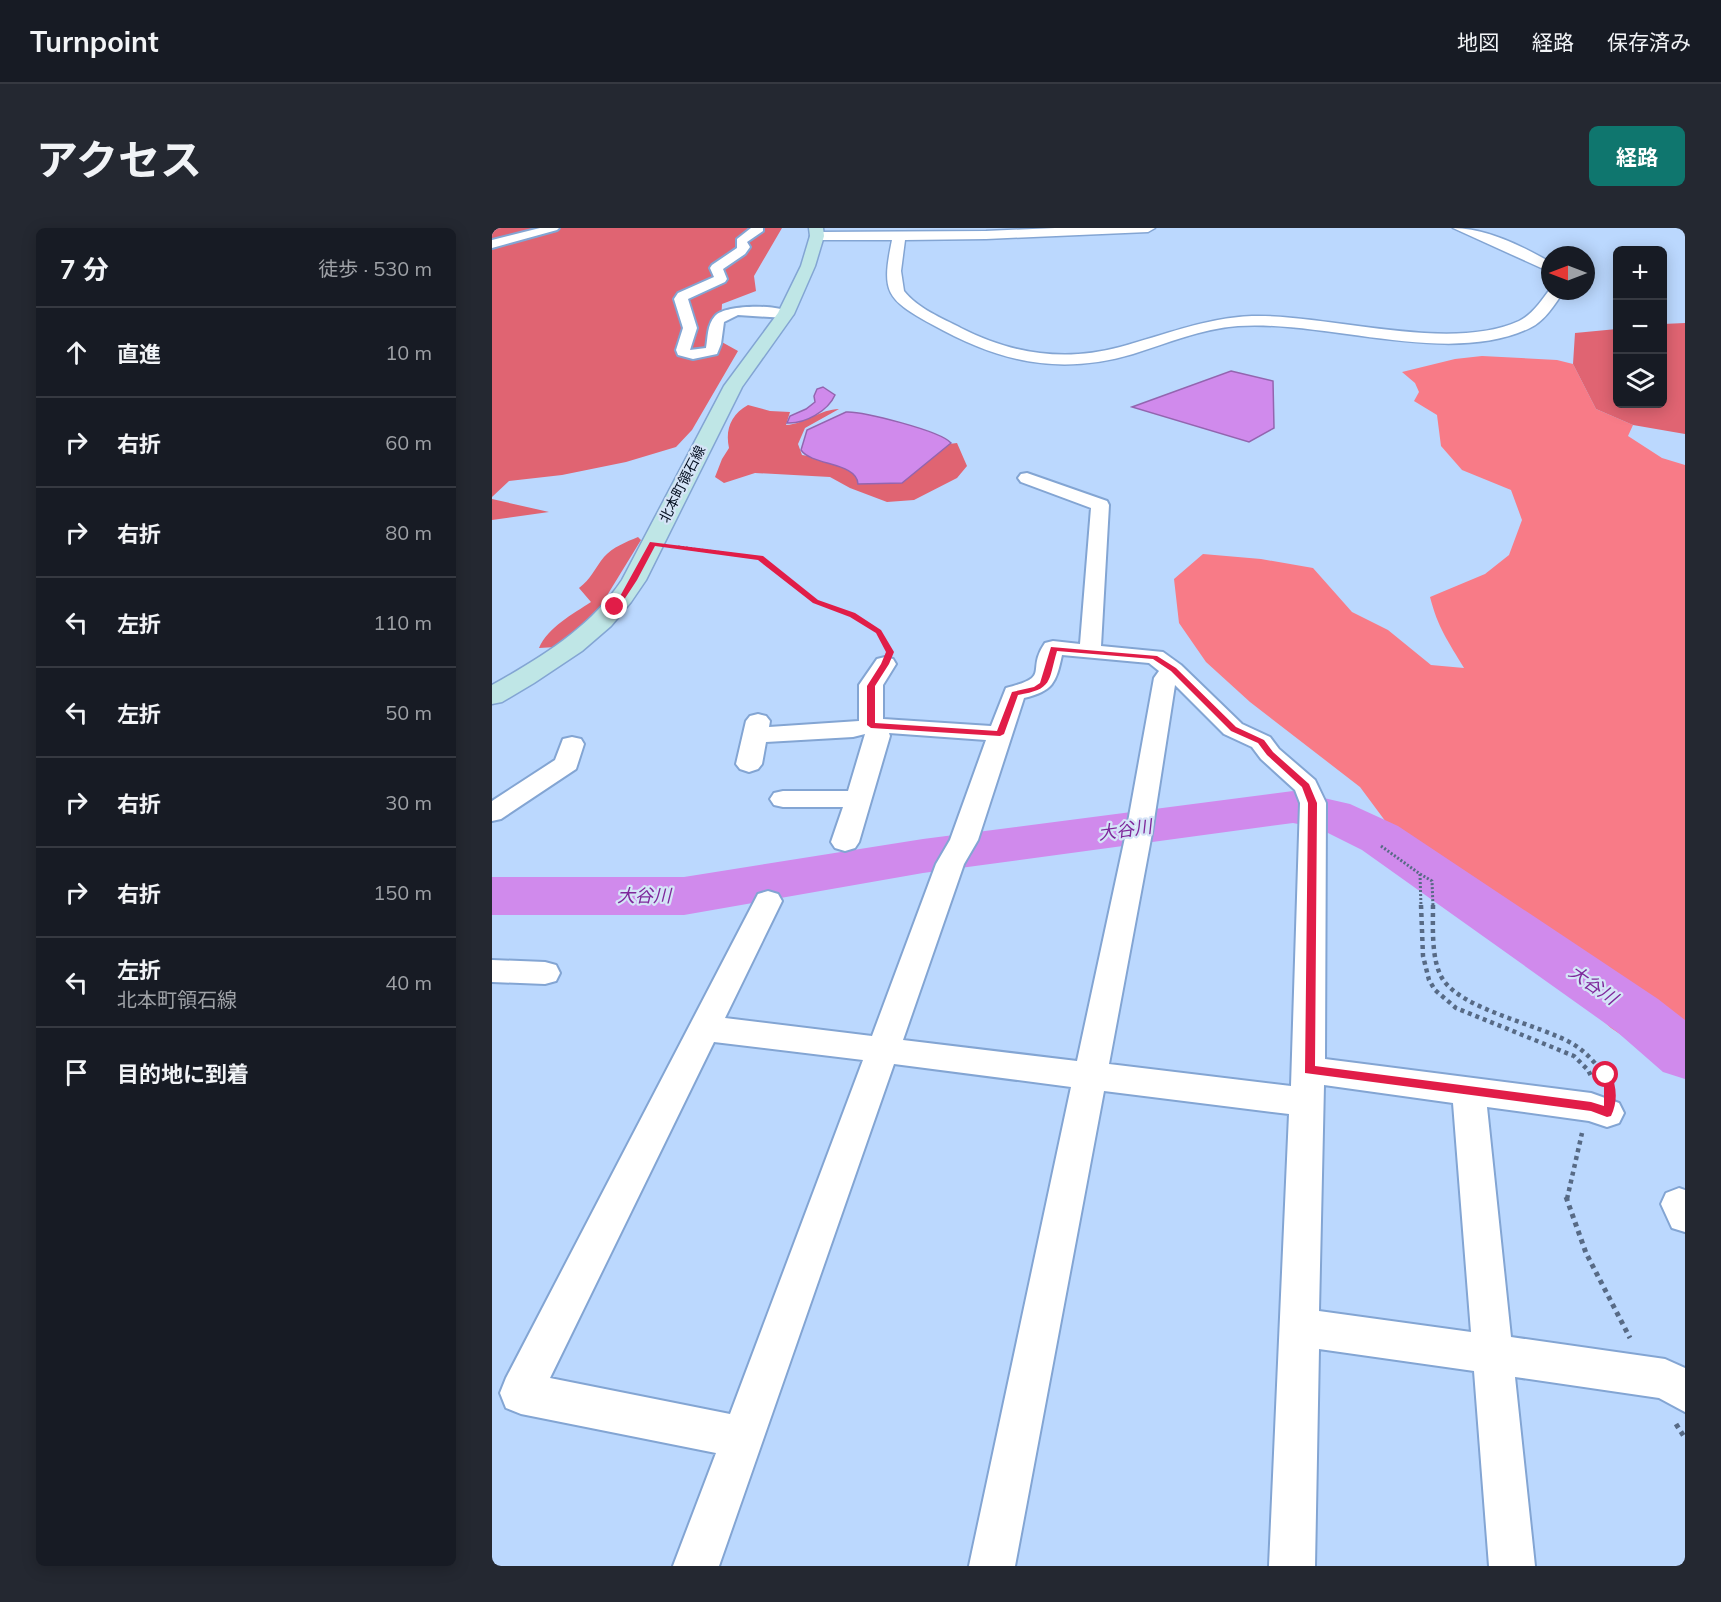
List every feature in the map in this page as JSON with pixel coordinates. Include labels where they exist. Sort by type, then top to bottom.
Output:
[{"type":"main road","name":"北本町領石線","points":[[492,696],[543,666],[586,635],[615,607],[634,580],[733,386],[786,314],[805,275],[817,232]]},
{"type":"street","points":[[492,244],[553,228]]},
{"type":"street","points":[[757,228],[757,231],[741,241],[744,247],[741,252],[716,268],[721,279],[681,299],[690,319],[689,337],[682,348],[683,352],[693,355],[711,351],[718,320],[725,313],[741,311],[786,314]]},
{"type":"street","points":[[817,232],[899,237],[1148,228]]},
{"type":"street","points":[[1460,228],[1541,263]]},
{"type":"street","points":[[899,237],[892,276],[895,291],[906,304],[967,338],[996,351],[1045,359],[1096,357],[1195,328],[1227,322],[1284,323],[1412,336],[1486,336],[1509,331],[1527,323],[1548,300]]},
{"type":"street","points":[[1027,478],[1100,505],[1090,652]]},
{"type":"street","points":[[696,1566],[741,1437],[1014,693],[1037,689],[1043,684],[1053,648],[1155,657],[1173,670],[1233,729],[1261,741],[1270,754],[1306,786],[1313,810],[1292,1566]]},
{"type":"street","points":[[845,842],[878,736],[871,725],[871,686],[885,664]]},
{"type":"street","points":[[992,1566],[1140,827],[1164,678],[1173,670]]},
{"type":"street","points":[[749,764],[757,728],[853,730],[871,725],[1000,734]]},
{"type":"street","points":[[492,813],[567,764],[572,744]]},
{"type":"street","points":[[783,799],[859,799]]},
{"type":"street","points":[[741,1437],[521,1393],[768,901]]},
{"type":"street","points":[[496,978],[545,973]]},
{"type":"street","points":[[703,1028],[1091,1075],[1469,1092],[1591,1107],[1607,1113]]},
{"type":"street","points":[[1469,1092],[1512,1566]]},
{"type":"street","points":[[1300,1327],[1665,1379],[1685,1391]]},
{"type":"path","points":[[653,543],[760,558],[815,601],[852,615],[879,632],[890,652],[885,664]]},
{"type":"path","points":[[1420,874],[1432,881],[1435,945],[1441,978],[1446,986],[1463,999],[1553,1033],[1580,1049],[1606,1075],[1610,1085],[1610,1107],[1607,1113]]},
{"type":"shaded area","points":[[492,228],[782,228],[754,276],[756,291],[722,304],[720,341],[738,351],[692,430],[676,447],[626,462],[562,475],[509,481],[492,497]]},
{"type":"shaded area","points":[[1685,323],[1685,434],[1633,425],[1596,409],[1573,364],[1575,333],[1613,329],[1613,408],[1667,408],[1667,324]]},
{"type":"shaded area","points":[[1482,356],[1557,360],[1573,364],[1596,409],[1633,425],[1628,436],[1662,458],[1685,465],[1685,1078],[1611,1028],[1471,902],[1406,849],[1360,787],[1250,702],[1206,662],[1179,623],[1174,579],[1203,554],[1261,559],[1313,568],[1352,612],[1388,630],[1431,665],[1464,668],[1440,626],[1430,597],[1485,574],[1509,555],[1522,520],[1511,490],[1462,470],[1441,446],[1437,415],[1414,401],[1419,392],[1415,383],[1402,372],[1455,359]]},
{"type":"shaded area","points":[[1231,371],[1273,381],[1274,428],[1249,442],[1132,407]]},
{"type":"shaded area","points":[[823,387],[835,395],[827,406],[808,419],[787,423],[790,416],[815,402],[814,396],[817,389]]},
{"type":"shaded area","points":[[748,405],[770,411],[790,412],[786,425],[826,411],[839,409],[805,428],[798,444],[802,455],[827,459],[957,443],[967,466],[957,478],[914,500],[887,502],[850,488],[830,477],[755,473],[724,483],[715,477],[729,448],[729,429],[733,418]]},
{"type":"shaded area","points":[[846,412],[901,423],[933,433],[951,443],[902,483],[858,484],[856,477],[850,472],[814,459],[801,450],[807,430]]},
{"type":"shaded area","points":[[492,499],[549,512],[492,520]]},
{"type":"shaded area","points":[[638,537],[641,540],[592,620],[556,647],[539,648],[555,627],[591,602],[579,588],[604,557],[624,543]]},
{"type":"waterway","name":"大谷川","points":[[492,896],[684,896],[923,856],[1293,807],[1332,815],[1380,838],[1637,1015],[1685,1055]]},
{"type":"route","points":[[615,607],[634,580],[653,543],[760,558],[815,601],[852,615],[879,632],[890,652],[871,686],[871,725],[1000,734],[1014,693],[1037,689],[1043,684],[1053,648],[1155,657],[1173,670],[1233,729],[1261,741],[1270,754],[1306,786],[1313,803],[1309,1070],[1591,1107],[1607,1113],[1610,1107],[1610,1085],[1606,1075]]}]
